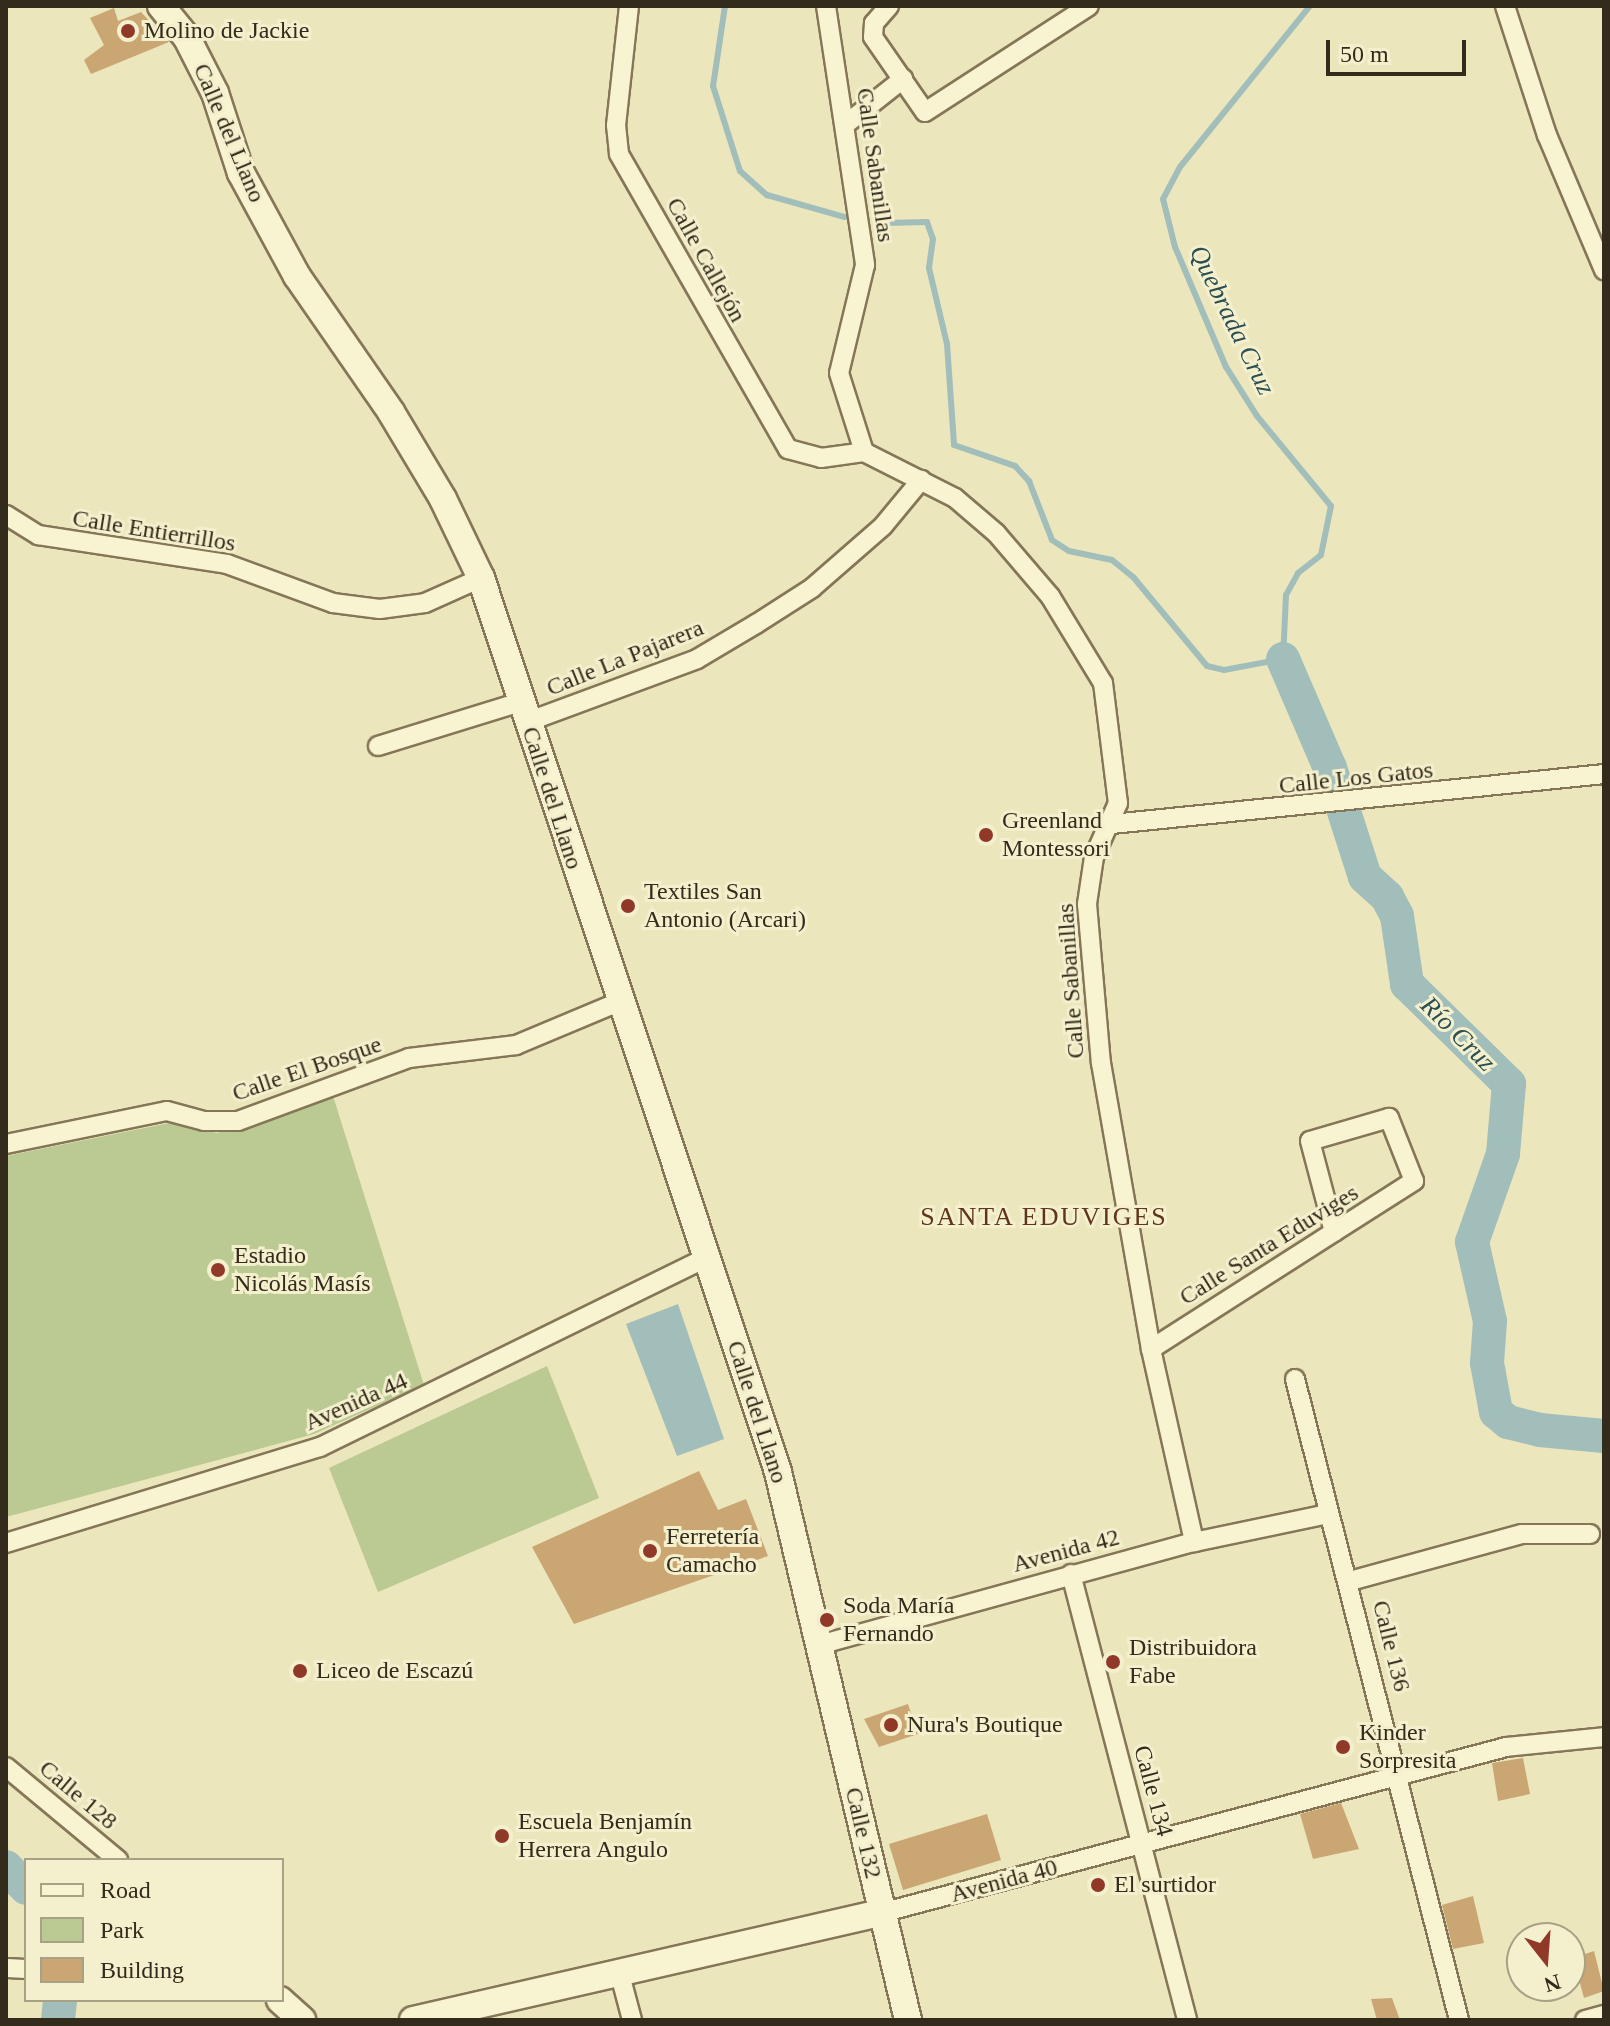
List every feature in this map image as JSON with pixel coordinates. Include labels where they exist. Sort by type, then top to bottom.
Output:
[{"type":"main road","name":"Calle del Llano","points":[[161,6],[187,38],[215,93],[241,173],[297,276],[391,412],[443,499],[481,578],[619,1002],[778,1472],[819,1645]]},
{"type":"main road","name":"Calle 132","points":[[819,1645],[908,2020]]},
{"type":"main road","name":"Avenida 40","points":[[413,2020],[881,1913]]},
{"type":"main road","points":[[282,2002],[302,2020]]},
{"type":"street","name":"Calle Callejón","points":[[629,6],[616,125],[619,154],[788,449],[821,458],[864,452]]},
{"type":"street","name":"Calle Sabanillas","points":[[826,6],[865,265],[839,373],[864,452],[955,498],[996,533],[1088,651],[1110,713],[1118,803],[1112,824],[1094,857],[1087,904],[1101,1063],[1151,1349],[1194,1542]]},
{"type":"street","points":[[889,6],[874,23],[873,37],[925,112],[1089,6]]},
{"type":"street","points":[[1505,6],[1547,135],[1604,270]]},
{"type":"street","points":[[846,124],[903,79]]},
{"type":"street","name":"Calle La Pajarera","points":[[378,746],[524,712],[697,659],[812,588],[883,526],[921,480]]},
{"type":"street","name":"Calle Entierrillos","points":[[6,515],[38,535],[227,564],[333,603],[380,609],[425,603],[481,578]]},
{"type":"street","name":"Calle Los Gatos","points":[[1112,824],[1328,806],[1604,774]]},
{"type":"street","name":"Calle El Bosque","points":[[6,1144],[167,1111],[204,1121],[238,1121],[409,1058],[516,1045],[619,1002]]},
{"type":"street","name":"Calle Santa Eduviges","points":[[1151,1349],[1414,1181],[1389,1118],[1310,1141],[1334,1232]]},
{"type":"street","name":"Avenida 44","points":[[6,1543],[320,1447],[707,1257]]},
{"type":"street","name":"Calle 136","points":[[1295,1379],[1328,1514],[1350,1581],[1459,2020]]},
{"type":"street","name":"Avenida 42","points":[[819,1645],[1194,1542],[1328,1514]]},
{"type":"street","points":[[1350,1581],[1522,1534],[1590,1534]]},
{"type":"street","name":"Calle 134","points":[[1071,1574],[1187,2020]]},
{"type":"street","name":"Avenida 40","points":[[881,1913],[1506,1747],[1598,1737]]},
{"type":"street","name":"Calle 128","points":[[6,1767],[116,1858]]},
{"type":"street","points":[[619,1971],[632,2020]]},
{"type":"street","points":[[1585,2020],[1604,2015]]},
{"type":"green space","name":"Estadio Nicolás Masís","points":[[333,1096],[424,1385],[314,1434],[6,1517],[6,1156],[174,1122],[217,1133]]},
{"type":"green space","points":[[547,1366],[599,1498],[378,1592],[329,1468]]},
{"type":"water","points":[[678,1304],[724,1439],[677,1456],[626,1324]]},
{"type":"building","name":"Molino de Jackie","points":[[114,8],[118,21],[141,12],[169,42],[91,74],[84,60],[104,45],[90,18]]},
{"type":"building","name":"Ferretería Camacho","points":[[699,1471],[718,1510],[746,1499],[768,1556],[574,1624],[532,1547]]},
{"type":"building","name":"Nura's Boutique","points":[[908,1704],[918,1734],[879,1747],[864,1719]]},
{"type":"building","points":[[1523,1758],[1530,1794],[1498,1801],[1492,1763]]},
{"type":"building","points":[[1341,1803],[1359,1849],[1313,1859],[1300,1814]]},
{"type":"building","points":[[987,1814],[1001,1860],[903,1890],[889,1844]]},
{"type":"building","points":[[1473,1896],[1484,1943],[1453,1949],[1442,1905]]},
{"type":"building","points":[[1594,1951],[1604,1991],[1586,1997],[1586,1954]]},
{"type":"building","points":[[1392,1998],[1400,2020],[1377,2020],[1371,1999]]},
{"type":"waterway","points":[[725,6],[713,86],[740,171],[767,195],[845,217]]},
{"type":"waterway","name":"Quebrada Cruz","points":[[886,223],[927,222],[933,239],[929,268],[947,344],[954,445],[1015,466],[1029,481],[1052,540],[1069,551],[1112,560],[1134,578],[1207,666],[1224,670],[1283,659],[1286,595],[1298,573],[1321,555],[1331,506],[1257,416],[1226,367],[1175,247],[1163,199],[1180,167],[1310,6]]},
{"type":"waterway","name":"Río Cruz","points":[[1283,659],[1330,768],[1365,877],[1387,897],[1397,916],[1407,984],[1509,1084],[1503,1154],[1472,1242],[1490,1321],[1487,1363],[1496,1412],[1508,1422],[1540,1430],[1604,1436]]},
{"type":"waterway","points":[[6,1867],[24,1886]]},
{"type":"waterway","points":[[58,2020],[60,2002]]},
{"type":"place","name":"Molino de Jackie","points":[[128,31]]},
{"type":"place","name":"Greenland Montessori","points":[[986,835]]},
{"type":"place","name":"Textiles San Antonio (Arcari)","points":[[628,906]]},
{"type":"place","name":"Estadio Nicolás Masís","points":[[218,1270]]},
{"type":"place","name":"Ferretería Camacho","points":[[650,1551]]},
{"type":"place","name":"Soda María Fernando","points":[[827,1620]]},
{"type":"place","name":"Distribuidora Fabe","points":[[1113,1662]]},
{"type":"place","name":"Liceo de Escazú","points":[[300,1671]]},
{"type":"place","name":"Nura's Boutique","points":[[891,1725]]},
{"type":"place","name":"Kinder Sorpresita","points":[[1343,1747]]},
{"type":"place","name":"Escuela Benjamín Herrera Angulo","points":[[502,1836]]},
{"type":"place","name":"El surtidor","points":[[1098,1885]]},
{"type":"district","name":"SANTA EDUVIGES","points":[[1044,1217]]}]
